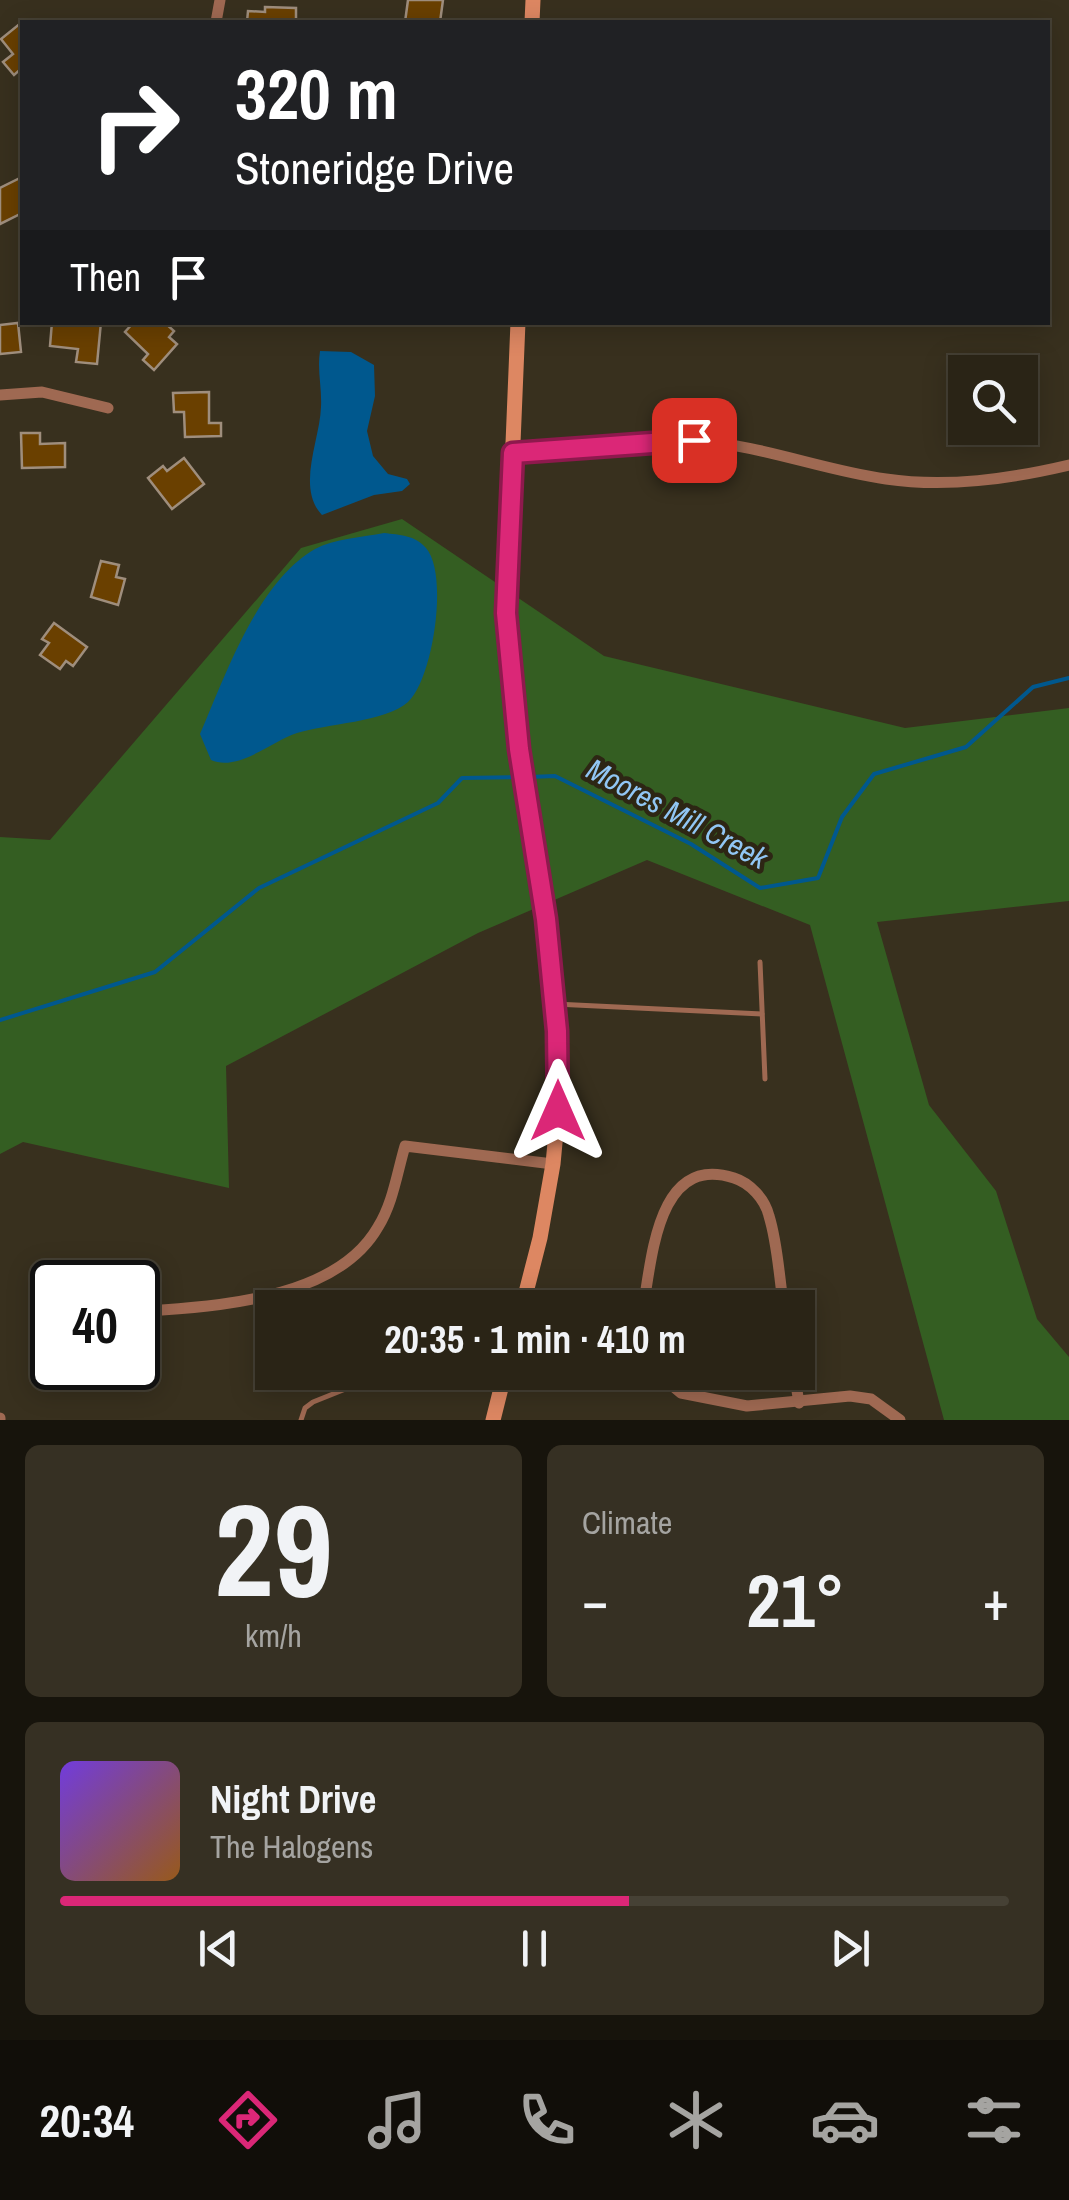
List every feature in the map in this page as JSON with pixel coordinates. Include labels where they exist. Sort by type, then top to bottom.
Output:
[{"type":"street","points":[[518,325],[506,613],[519,749],[546,919],[558,1111],[554,1164],[527,1290]]},
{"type":"street","points":[[0,395],[42,392],[108,408]]},
{"type":"street","points":[[513,453],[694,440],[914,482],[1008,477],[1069,465]]},
{"type":"street","points":[[162,1310],[228,1305],[311,1281],[340,1268],[362,1250],[379,1226],[405,1146],[554,1164]]},
{"type":"street","points":[[646,1290],[666,1205],[686,1184],[701,1176],[723,1174],[743,1181],[769,1213],[781,1290]]},
{"type":"street","points":[[493,1420],[500,1390]]},
{"type":"street","points":[[677,1390],[747,1406],[850,1396],[871,1400],[900,1420]]},
{"type":"street","points":[[797,1390],[799,1402]]},
{"type":"lane","points":[[760,962],[765,1078]]},
{"type":"lane","points":[[554,1004],[762,1014]]},
{"type":"lane","points":[[301,1420],[313,1402],[343,1390]]},
{"type":"green space","points":[[402,519],[604,656],[905,728],[1069,708],[1069,901],[877,922],[929,1105],[996,1191],[1037,1319],[1069,1357],[1069,1420],[944,1420],[810,925],[647,860],[478,933],[226,1066],[229,1188],[23,1142],[0,1154],[0,837],[50,840],[301,548]]},
{"type":"water","points":[[320,351],[351,352],[374,365],[375,396],[367,431],[373,456],[388,474],[407,479],[410,484],[402,491],[374,495],[322,515],[314,504],[310,478],[320,420]]},
{"type":"water","points":[[384,533],[407,536],[422,544],[433,561],[436,580],[431,650],[425,672],[408,702],[371,718],[297,733],[243,759],[221,763],[211,760],[200,734],[245,632],[276,584],[315,549]]},
{"type":"building","points":[[408,0],[443,0],[440,20],[405,20]]},
{"type":"building","points":[[265,7],[296,8],[296,20],[247,20],[248,11],[265,12]]},
{"type":"building","points":[[20,24],[20,70],[14,75],[3,62],[13,54],[1,39]]},
{"type":"building","points":[[20,178],[20,214],[0,224],[0,188]]},
{"type":"building","points":[[18,323],[21,352],[0,354],[0,325]]},
{"type":"building","points":[[52,325],[101,325],[97,364],[76,362],[78,349],[50,346]]},
{"type":"building","points":[[131,325],[167,325],[174,331],[169,337],[177,344],[154,370],[143,360],[148,354],[125,332]]},
{"type":"building","points":[[209,392],[209,423],[221,423],[221,436],[185,437],[184,412],[174,412],[173,393]]},
{"type":"building","points":[[21,433],[40,433],[40,444],[65,443],[65,467],[22,468]]},
{"type":"building","points":[[184,458],[204,484],[172,509],[148,478],[163,466],[167,471]]},
{"type":"building","points":[[101,561],[119,565],[116,577],[125,579],[118,605],[91,597]]},
{"type":"building","points":[[54,623],[87,647],[73,666],[66,661],[60,669],[40,655],[49,643],[42,639]]},
{"type":"waterway","name":"Moores Mill Creek","points":[[529,777],[555,776],[691,844],[760,888],[818,878],[842,817],[874,774],[966,747],[1033,687],[1069,678]]},
{"type":"waterway","name":"Moores Mill Creek","points":[[0,1020],[155,972],[259,888],[438,803],[462,778],[520,777]]},
{"type":"route","points":[[558,1111],[557,1031],[546,919],[519,749],[506,613],[513,453],[694,440]]}]
